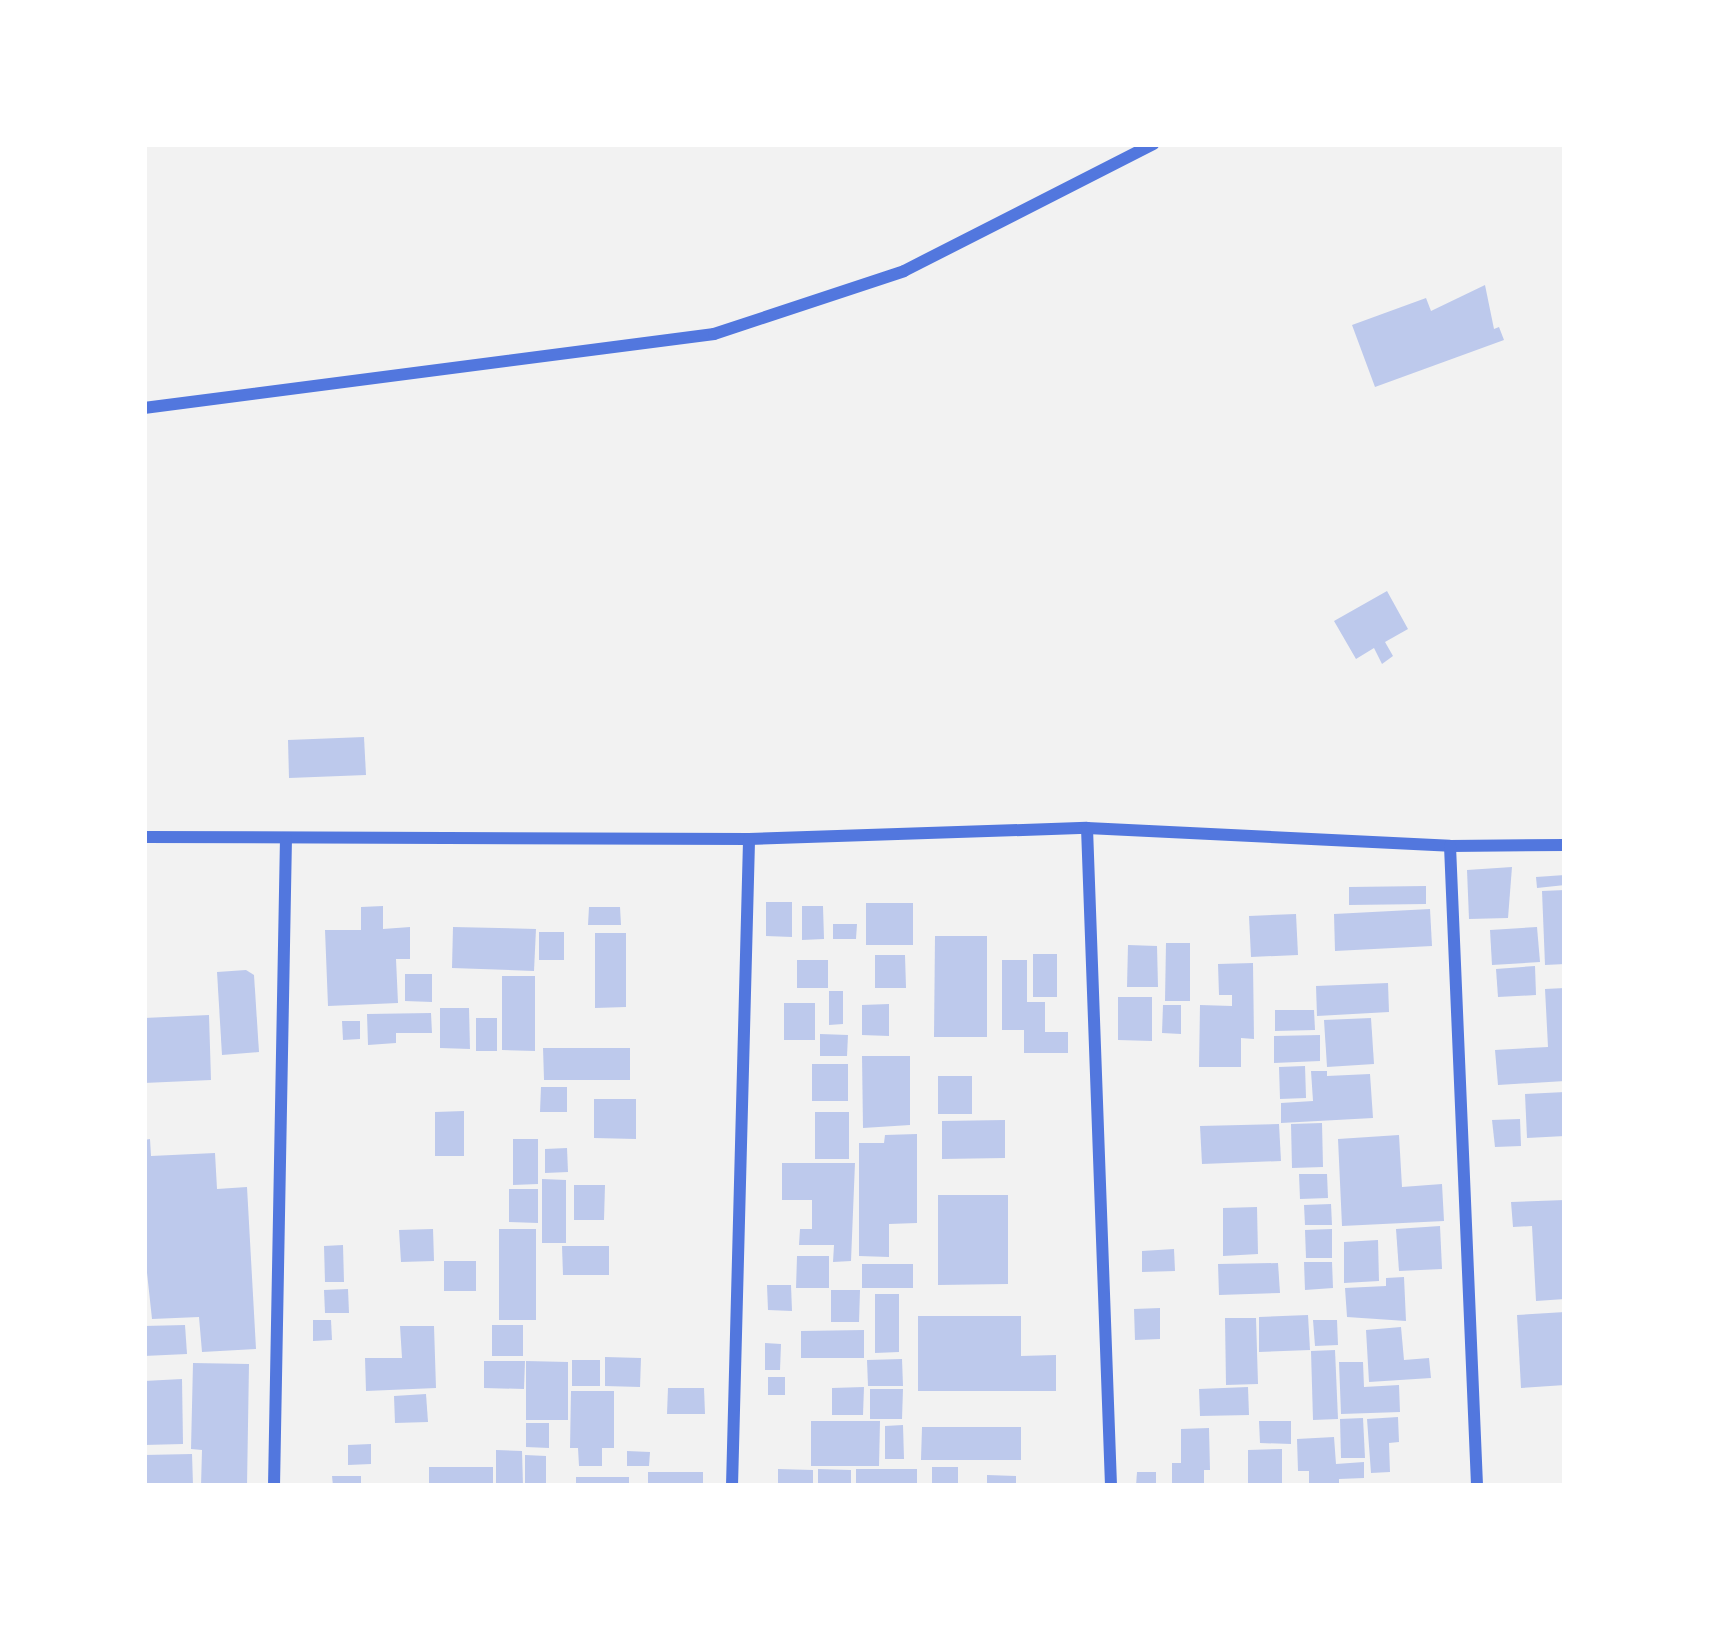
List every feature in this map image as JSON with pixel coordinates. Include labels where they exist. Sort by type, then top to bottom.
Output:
[{"type":"street","points":[[144,408],[714,334],[904,271],[1153,144]]},
{"type":"street","points":[[1087,828],[1111,1486]]},
{"type":"street","points":[[144,837],[749,839],[1087,828],[1450,846],[1565,845]]},
{"type":"street","points":[[274,1486],[286,838]]},
{"type":"street","points":[[732,1486],[749,839]]},
{"type":"street","points":[[1450,846],[1477,1486]]},
{"type":"building","points":[[1485,285],[1494,329],[1499,327],[1504,340],[1375,387],[1352,325],[1426,298],[1431,311]]},
{"type":"building","points":[[1387,591],[1408,629],[1385,642],[1393,656],[1382,664],[1374,648],[1356,659],[1334,621]]},
{"type":"building","points":[[364,737],[366,775],[289,778],[288,740]]},
{"type":"building","points":[[1512,867],[1508,918],[1469,919],[1467,870]]},
{"type":"building","points":[[1565,875],[1565,885],[1537,888],[1536,877]]},
{"type":"building","points":[[1426,886],[1426,904],[1349,905],[1349,887]]},
{"type":"building","points":[[1565,890],[1565,964],[1545,965],[1542,891]]},
{"type":"building","points":[[766,902],[792,902],[792,937],[766,936]]},
{"type":"building","points":[[866,903],[913,903],[913,945],[866,945]]},
{"type":"building","points":[[383,906],[383,929],[410,927],[410,959],[396,959],[398,1003],[328,1006],[325,930],[361,930],[361,907]]},
{"type":"building","points":[[802,906],[823,906],[824,939],[802,940]]},
{"type":"building","points":[[589,907],[620,907],[621,925],[588,925]]},
{"type":"building","points":[[1430,909],[1432,946],[1335,951],[1334,914]]},
{"type":"building","points":[[1296,914],[1298,955],[1251,957],[1249,916]]},
{"type":"building","points":[[833,924],[857,924],[856,939],[833,939]]},
{"type":"building","points":[[453,927],[536,929],[534,971],[452,968]]},
{"type":"building","points":[[1537,927],[1540,962],[1492,965],[1490,930]]},
{"type":"building","points":[[539,932],[564,932],[564,960],[539,960]]},
{"type":"building","points":[[595,933],[626,933],[626,1007],[595,1008]]},
{"type":"building","points":[[935,936],[987,936],[987,1037],[934,1037]]},
{"type":"building","points":[[1166,943],[1190,943],[1190,1001],[1165,1001]]},
{"type":"building","points":[[1128,945],[1157,946],[1158,987],[1127,987]]},
{"type":"building","points":[[1033,954],[1057,954],[1057,997],[1033,997]]},
{"type":"building","points":[[875,955],[905,955],[906,988],[875,988]]},
{"type":"building","points":[[797,960],[828,960],[828,988],[797,988]]},
{"type":"building","points":[[1002,960],[1027,960],[1027,1002],[1045,1002],[1045,1032],[1068,1032],[1068,1053],[1024,1053],[1024,1030],[1002,1030]]},
{"type":"building","points":[[1253,963],[1254,1039],[1241,1038],[1241,1067],[1199,1067],[1200,1005],[1232,1006],[1232,995],[1219,995],[1218,964]]},
{"type":"building","points":[[1535,966],[1536,995],[1498,997],[1496,969]]},
{"type":"building","points":[[246,970],[254,975],[259,1052],[222,1055],[217,972]]},
{"type":"building","points":[[405,974],[432,974],[432,1002],[405,1001]]},
{"type":"building","points":[[502,976],[535,976],[535,1051],[502,1050]]},
{"type":"building","points":[[1388,983],[1389,1012],[1317,1016],[1316,986]]},
{"type":"building","points":[[1565,988],[1565,1081],[1498,1085],[1495,1050],[1548,1047],[1545,989]]},
{"type":"building","points":[[829,991],[843,991],[843,1024],[829,1025]]},
{"type":"building","points":[[1118,997],[1152,997],[1152,1041],[1118,1040]]},
{"type":"building","points":[[784,1003],[815,1003],[815,1040],[784,1040]]},
{"type":"building","points":[[889,1004],[889,1036],[862,1035],[862,1005]]},
{"type":"building","points":[[1163,1005],[1181,1005],[1181,1034],[1162,1033]]},
{"type":"building","points":[[440,1008],[469,1008],[470,1049],[440,1048]]},
{"type":"building","points":[[1275,1010],[1314,1010],[1315,1030],[1275,1031]]},
{"type":"building","points":[[431,1013],[432,1033],[396,1033],[396,1043],[368,1045],[367,1014]]},
{"type":"building","points":[[209,1015],[211,1080],[144,1083],[144,1018]]},
{"type":"building","points":[[476,1018],[497,1018],[497,1051],[476,1051]]},
{"type":"building","points":[[1371,1018],[1374,1064],[1327,1067],[1324,1020]]},
{"type":"building","points":[[342,1021],[360,1021],[360,1039],[343,1040]]},
{"type":"building","points":[[820,1034],[848,1035],[847,1056],[820,1056]]},
{"type":"building","points":[[1320,1035],[1320,1061],[1274,1063],[1274,1036]]},
{"type":"building","points":[[543,1048],[630,1048],[630,1080],[544,1080]]},
{"type":"building","points":[[862,1056],[910,1056],[910,1125],[863,1128]]},
{"type":"building","points":[[812,1064],[848,1064],[848,1101],[812,1101]]},
{"type":"building","points":[[1305,1066],[1306,1098],[1280,1099],[1279,1067]]},
{"type":"building","points":[[1311,1071],[1327,1071],[1327,1076],[1370,1074],[1373,1118],[1281,1123],[1281,1103],[1313,1101]]},
{"type":"building","points":[[938,1076],[972,1076],[972,1114],[938,1114]]},
{"type":"building","points":[[541,1087],[567,1087],[567,1112],[540,1112]]},
{"type":"building","points":[[1565,1092],[1565,1136],[1527,1138],[1525,1094]]},
{"type":"building","points":[[594,1099],[636,1099],[636,1139],[594,1138]]},
{"type":"building","points":[[464,1111],[464,1156],[435,1156],[435,1112]]},
{"type":"building","points":[[815,1112],[849,1112],[849,1159],[815,1159]]},
{"type":"building","points":[[1520,1119],[1521,1146],[1495,1147],[1492,1120]]},
{"type":"building","points":[[1005,1120],[1005,1158],[942,1159],[942,1121]]},
{"type":"building","points":[[1322,1123],[1323,1167],[1292,1168],[1291,1124]]},
{"type":"building","points":[[1279,1124],[1281,1161],[1202,1164],[1200,1126]]},
{"type":"building","points":[[917,1134],[917,1223],[889,1224],[889,1257],[859,1256],[859,1143],[884,1143],[885,1135]]},
{"type":"building","points":[[1399,1135],[1402,1187],[1442,1184],[1444,1221],[1342,1226],[1338,1139]]},
{"type":"building","points":[[150,1139],[151,1156],[215,1153],[217,1189],[247,1187],[256,1349],[202,1352],[199,1317],[152,1319],[144,1245],[144,1140]]},
{"type":"building","points":[[513,1139],[538,1139],[538,1184],[513,1185]]},
{"type":"building","points":[[567,1148],[568,1172],[545,1173],[545,1149]]},
{"type":"building","points":[[782,1163],[855,1163],[851,1261],[833,1262],[834,1245],[799,1245],[800,1229],[812,1229],[812,1200],[782,1200]]},
{"type":"building","points":[[1299,1174],[1327,1174],[1328,1198],[1300,1199]]},
{"type":"building","points":[[542,1179],[566,1180],[566,1243],[542,1243]]},
{"type":"building","points":[[574,1185],[605,1185],[604,1220],[574,1220]]},
{"type":"building","points":[[509,1189],[538,1189],[538,1223],[509,1222]]},
{"type":"building","points":[[938,1195],[1008,1195],[1008,1284],[938,1285]]},
{"type":"building","points":[[1565,1200],[1565,1299],[1536,1301],[1532,1226],[1513,1227],[1511,1202]]},
{"type":"building","points":[[1331,1204],[1332,1225],[1305,1225],[1304,1205]]},
{"type":"building","points":[[1257,1207],[1258,1254],[1223,1256],[1223,1208]]},
{"type":"building","points":[[1440,1226],[1442,1269],[1399,1271],[1396,1229]]},
{"type":"building","points":[[433,1229],[434,1261],[401,1262],[399,1230]]},
{"type":"building","points":[[499,1229],[536,1229],[536,1320],[499,1320]]},
{"type":"building","points":[[1332,1229],[1332,1258],[1306,1258],[1305,1230]]},
{"type":"building","points":[[1378,1240],[1379,1281],[1344,1283],[1344,1242]]},
{"type":"building","points":[[343,1245],[344,1282],[325,1282],[324,1246]]},
{"type":"building","points":[[562,1246],[609,1246],[609,1275],[563,1275]]},
{"type":"building","points":[[1174,1249],[1175,1271],[1142,1272],[1142,1251]]},
{"type":"building","points":[[797,1256],[829,1256],[829,1288],[796,1288]]},
{"type":"building","points":[[444,1261],[476,1261],[476,1291],[444,1291]]},
{"type":"building","points":[[1304,1262],[1332,1262],[1333,1288],[1305,1290]]},
{"type":"building","points":[[1278,1263],[1280,1293],[1219,1295],[1218,1264]]},
{"type":"building","points":[[862,1264],[913,1264],[913,1288],[862,1288]]},
{"type":"building","points":[[1404,1277],[1406,1321],[1347,1317],[1345,1288],[1386,1286],[1386,1278]]},
{"type":"building","points":[[767,1285],[791,1285],[792,1311],[768,1310]]},
{"type":"building","points":[[348,1289],[349,1313],[325,1313],[324,1290]]},
{"type":"building","points":[[831,1290],[860,1290],[859,1322],[831,1322]]},
{"type":"building","points":[[875,1294],[899,1294],[899,1352],[875,1353]]},
{"type":"building","points":[[1160,1308],[1160,1339],[1135,1340],[1134,1309]]},
{"type":"building","points":[[1565,1312],[1565,1385],[1521,1388],[1517,1315]]},
{"type":"building","points":[[1308,1315],[1310,1350],[1259,1352],[1259,1317]]},
{"type":"building","points":[[918,1316],[1021,1316],[1021,1356],[1056,1355],[1056,1391],[918,1391]]},
{"type":"building","points":[[1225,1318],[1256,1318],[1258,1384],[1226,1385]]},
{"type":"building","points":[[313,1320],[331,1320],[332,1340],[313,1341]]},
{"type":"building","points":[[1313,1320],[1337,1320],[1338,1345],[1315,1346]]},
{"type":"building","points":[[185,1325],[187,1354],[144,1356],[144,1326]]},
{"type":"building","points":[[492,1325],[523,1325],[523,1356],[492,1356]]},
{"type":"building","points":[[400,1326],[434,1326],[436,1388],[366,1391],[365,1358],[402,1358]]},
{"type":"building","points":[[1401,1327],[1404,1360],[1429,1358],[1431,1378],[1369,1382],[1366,1330]]},
{"type":"building","points":[[864,1330],[864,1358],[801,1358],[801,1331]]},
{"type":"building","points":[[765,1343],[781,1344],[780,1370],[765,1370]]},
{"type":"building","points":[[1335,1350],[1338,1419],[1313,1420],[1311,1351]]},
{"type":"building","points":[[605,1357],[641,1358],[640,1387],[605,1386]]},
{"type":"building","points":[[902,1359],[903,1386],[868,1386],[867,1360]]},
{"type":"building","points":[[572,1360],[600,1360],[600,1386],[572,1386]]},
{"type":"building","points":[[484,1361],[525,1361],[524,1389],[484,1388]]},
{"type":"building","points":[[526,1361],[568,1362],[568,1420],[526,1420]]},
{"type":"building","points":[[1339,1362],[1363,1362],[1364,1387],[1399,1385],[1400,1412],[1341,1414]]},
{"type":"building","points":[[193,1363],[249,1364],[247,1486],[201,1486],[202,1450],[191,1449]]},
{"type":"building","points":[[768,1377],[785,1377],[785,1395],[768,1395]]},
{"type":"building","points":[[182,1379],[183,1444],[144,1445],[144,1381]]},
{"type":"building","points":[[864,1387],[863,1415],[832,1415],[832,1388]]},
{"type":"building","points":[[1248,1387],[1249,1415],[1200,1416],[1199,1389]]},
{"type":"building","points":[[668,1388],[704,1388],[705,1414],[667,1414]]},
{"type":"building","points":[[870,1389],[903,1389],[902,1419],[870,1419]]},
{"type":"building","points":[[571,1391],[614,1391],[614,1448],[602,1448],[602,1466],[579,1466],[578,1448],[570,1448]]},
{"type":"building","points":[[426,1394],[428,1422],[395,1423],[394,1396]]},
{"type":"building","points":[[1398,1417],[1399,1442],[1389,1443],[1390,1472],[1371,1473],[1367,1419]]},
{"type":"building","points":[[1363,1418],[1365,1458],[1341,1458],[1340,1419]]},
{"type":"building","points":[[811,1421],[880,1421],[879,1466],[811,1466]]},
{"type":"building","points":[[1259,1421],[1291,1421],[1291,1444],[1260,1443]]},
{"type":"building","points":[[526,1423],[549,1423],[549,1448],[526,1447]]},
{"type":"building","points":[[903,1425],[904,1459],[885,1459],[885,1426]]},
{"type":"building","points":[[922,1427],[1021,1427],[1021,1460],[921,1460]]},
{"type":"building","points":[[1209,1428],[1210,1470],[1204,1470],[1204,1486],[1172,1486],[1172,1463],[1181,1463],[1181,1429]]},
{"type":"building","points":[[1334,1437],[1336,1464],[1364,1462],[1364,1478],[1339,1479],[1339,1486],[1309,1486],[1309,1471],[1298,1471],[1297,1439]]},
{"type":"building","points":[[371,1444],[371,1464],[348,1465],[348,1445]]},
{"type":"building","points":[[1282,1449],[1282,1486],[1248,1486],[1248,1450]]},
{"type":"building","points":[[496,1450],[522,1451],[523,1486],[496,1486]]},
{"type":"building","points":[[627,1451],[650,1452],[649,1466],[627,1466]]},
{"type":"building","points":[[192,1454],[193,1486],[144,1486],[144,1455]]},
{"type":"building","points":[[525,1455],[546,1456],[546,1486],[525,1486]]},
{"type":"building","points":[[429,1467],[493,1467],[493,1486],[429,1486]]},
{"type":"building","points":[[932,1467],[958,1467],[958,1486],[932,1486]]},
{"type":"building","points":[[778,1469],[813,1470],[813,1486],[778,1486]]},
{"type":"building","points":[[818,1469],[851,1470],[851,1486],[818,1486]]},
{"type":"building","points":[[856,1469],[917,1469],[917,1486],[856,1486]]},
{"type":"building","points":[[648,1472],[703,1472],[703,1486],[648,1486]]},
{"type":"building","points":[[1137,1472],[1156,1472],[1156,1486],[1136,1486]]},
{"type":"building","points":[[987,1475],[1016,1476],[1016,1486],[987,1486]]},
{"type":"building","points":[[332,1476],[361,1476],[361,1486],[333,1486]]},
{"type":"building","points":[[576,1477],[629,1477],[629,1486],[576,1486]]}]
